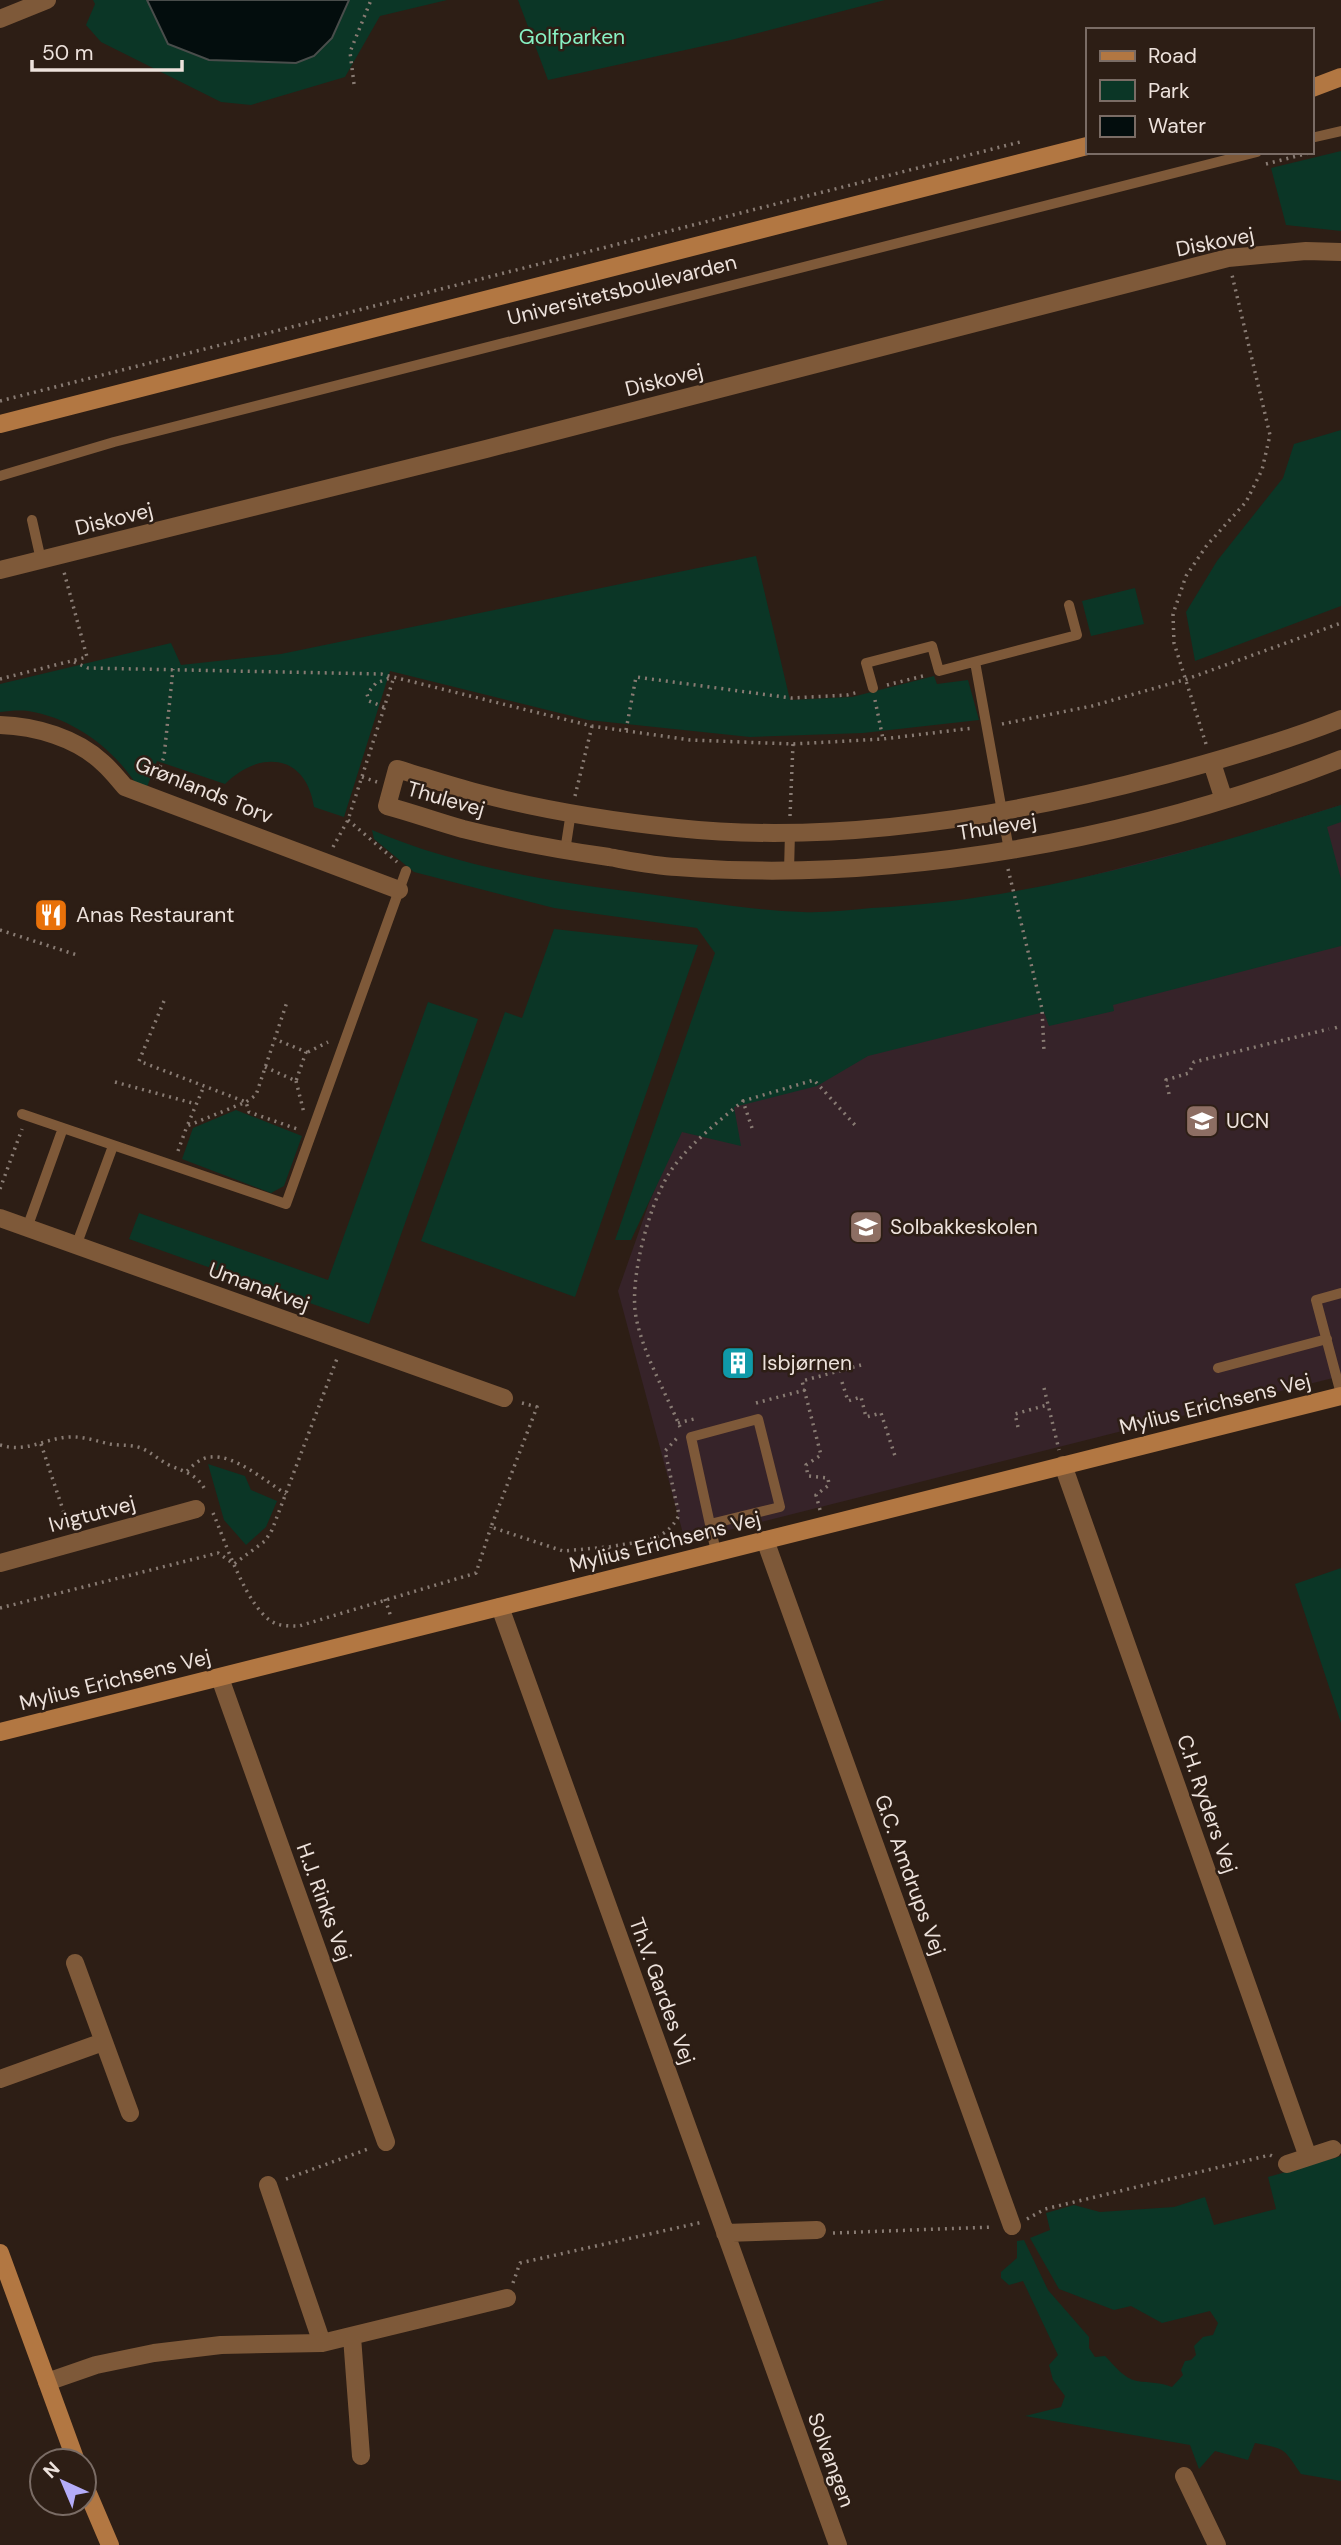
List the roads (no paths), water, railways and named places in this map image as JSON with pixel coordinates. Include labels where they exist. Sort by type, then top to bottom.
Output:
[{"type":"street","points":[[0,19],[47,0]]},
{"type":"street","points":[[1313,88],[1341,81]]},
{"type":"street","name":"Universitetsboulevarden","points":[[0,424],[1086,146]]},
{"type":"street","name":"Diskovej","points":[[0,570],[1000,319],[1228,258],[1306,251],[1341,252]]},
{"type":"street","name":"Thulevej","points":[[1341,719],[1212,763],[1110,789],[1003,811],[895,825],[790,832],[678,828],[572,812],[480,793],[397,769],[387,806],[464,829],[565,850],[675,867],[789,871],[897,864],[1009,850],[1121,827],[1224,800],[1341,759]]},
{"type":"street","name":"Grønlands Torv","points":[[0,725],[42,731],[74,743],[102,761],[125,788],[400,890]]},
{"type":"street","points":[[1212,763],[1224,800]]},
{"type":"street","name":"Umanakvej","points":[[0,1218],[504,1398]]},
{"type":"street","name":"Mylius Erichsens Vej","points":[[0,1732],[1341,1395]]},
{"type":"street","name":"C.H. Ryders Vej","points":[[1063,1465],[1308,2157]]},
{"type":"street","name":"Ivigtutvej","points":[[0,1563],[206,1507]]},
{"type":"street","name":"G.C. Amdrups Vej","points":[[765,1540],[1012,2226]]},
{"type":"street","name":"Th.V. Gardes Vej","points":[[500,1607],[781,2390]]},
{"type":"street","name":"H.J. Rinks Vej","points":[[219,1678],[387,2142]]},
{"type":"street","points":[[75,1963],[130,2113]]},
{"type":"street","points":[[0,2078],[103,2042]]},
{"type":"street","points":[[1286,2164],[1333,2149]]},
{"type":"street","points":[[268,2185],[322,2343]]},
{"type":"street","points":[[723,2226],[817,2230]]},
{"type":"street","points":[[0,2253],[71,2447]]},
{"type":"street","points":[[47,2382],[96,2365],[153,2353],[221,2346],[322,2343],[507,2298]]},
{"type":"street","points":[[352,2337],[361,2456]]},
{"type":"street","name":"Solvangen","points":[[781,2390],[838,2545]]},
{"type":"street","points":[[1184,2476],[1217,2545]]},
{"type":"street","points":[[98,2517],[110,2545]]},
{"type":"lane","points":[[1313,138],[1341,131]]},
{"type":"lane","name":"Universitetsboulevarden","points":[[0,476],[114,442],[1249,154]]},
{"type":"lane","points":[[32,520],[41,560]]},
{"type":"lane","points":[[873,688],[866,663],[932,646],[939,671],[1077,635],[1069,604]]},
{"type":"lane","points":[[975,662],[1009,850]]},
{"type":"lane","points":[[565,850],[572,812]]},
{"type":"lane","points":[[789,871],[790,832]]},
{"type":"lane","points":[[24,1114],[286,1204],[406,871]]},
{"type":"lane","points":[[27,1228],[63,1128]]},
{"type":"lane","points":[[76,1246],[113,1146]]},
{"type":"lane","points":[[1341,1293],[1316,1300],[1341,1395]]},
{"type":"lane","points":[[1218,1368],[1326,1339]]},
{"type":"lane","points":[[710,1524],[780,1507],[758,1419],[691,1437],[716,1552]]},
{"type":"water","points":[[147,0],[349,0],[332,38],[314,56],[296,63],[209,60],[168,44]]},
{"type":"place","name":"Anas Restaurant","points":[[51,915]]},
{"type":"place","name":"UCN","points":[[1202,1121]]},
{"type":"place","name":"Solbakkeskolen","points":[[866,1227]]},
{"type":"place","name":"Isbjørnen","points":[[738,1363]]},
{"type":"park label","name":"Golfparken","points":[[572,37]]}]
